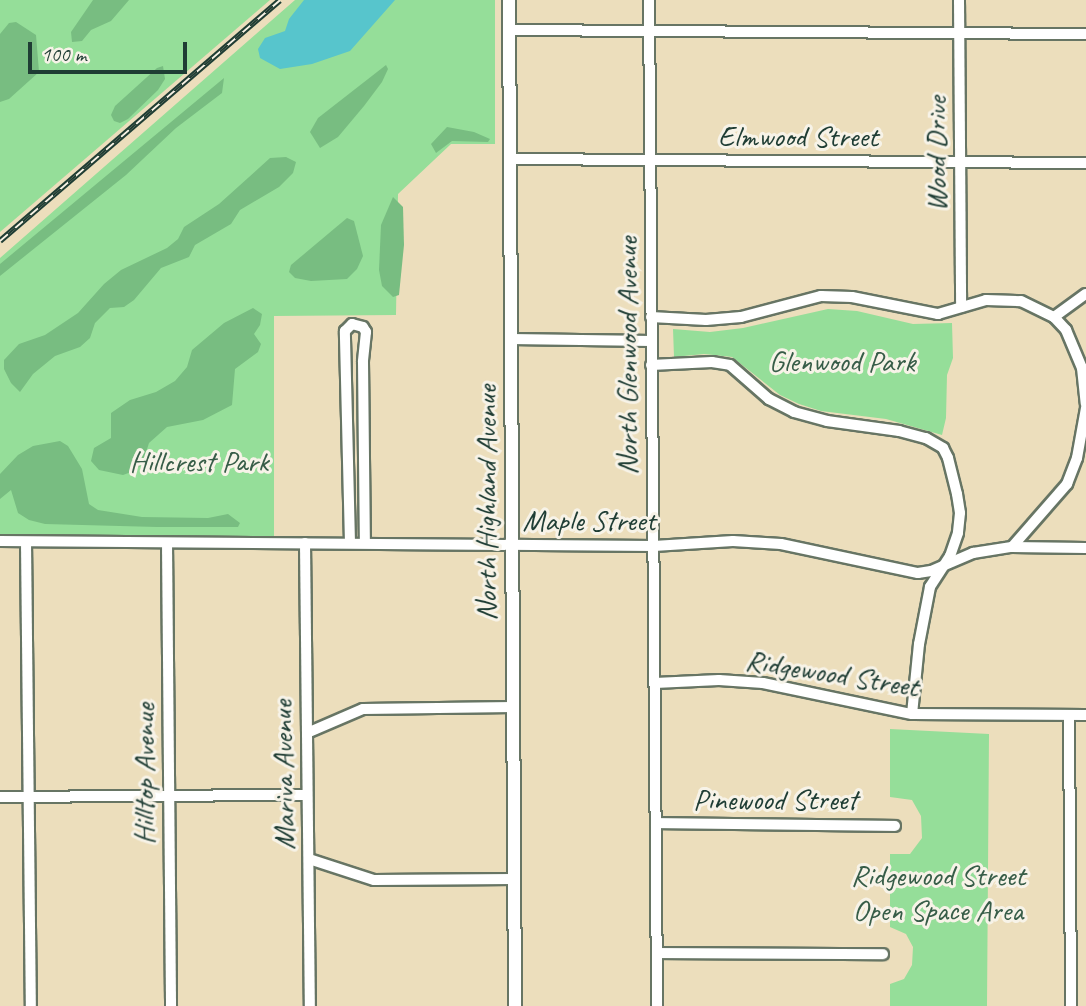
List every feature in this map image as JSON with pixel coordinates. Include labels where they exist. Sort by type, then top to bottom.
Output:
[{"type":"street","name":"North Highland Avenue","points":[[509,0],[514,1006]]},
{"type":"street","name":"North Glenwood Avenue","points":[[649,0],[657,1006]]},
{"type":"street","name":"Wood Drive","points":[[960,0],[961,307]]},
{"type":"street","points":[[509,30],[1086,34]]},
{"type":"street","name":"Elmwood Street","points":[[510,159],[1086,163]]},
{"type":"street","points":[[1054,317],[1086,294]]},
{"type":"street","points":[[651,317],[706,320],[741,317],[821,296],[852,297],[938,314],[986,300],[1004,299],[1030,305],[1054,317],[1074,347],[1082,368],[1086,406],[1077,458],[1067,484],[1012,547]]},
{"type":"street","points":[[350,543],[345,331],[352,324],[363,327],[366,332],[363,362],[365,543]]},
{"type":"street","points":[[511,340],[651,341]]},
{"type":"street","points":[[651,365],[712,362],[730,365],[769,399],[794,412],[827,421],[872,425],[926,438],[943,448],[948,458],[960,513],[955,545],[930,587],[919,644],[912,714]]},
{"type":"street","name":"Maple Street","points":[[0,541],[654,546],[733,541],[781,544],[918,573],[931,571],[973,553],[1012,547],[1086,548]]},
{"type":"street","points":[[26,542],[31,1006]]},
{"type":"street","name":"Hilltop Avenue","points":[[167,542],[170,1006]]},
{"type":"street","name":"Mariva Avenue","points":[[305,543],[310,1006]]},
{"type":"street","name":"Ridgewood Street","points":[[655,683],[719,680],[763,682],[912,714],[1086,715]]},
{"type":"street","points":[[307,733],[363,709],[513,707]]},
{"type":"street","points":[[1069,715],[1071,1006]]},
{"type":"street","points":[[0,797],[307,795]]},
{"type":"street","name":"Pinewood Street","points":[[656,823],[895,826]]},
{"type":"street","points":[[309,859],[374,880],[513,879]]},
{"type":"street","points":[[657,953],[883,954]]},
{"type":"green space","points":[[0,0],[270,0],[0,232]]},
{"type":"green space","points":[[93,0],[129,0],[111,21],[91,30],[82,41],[72,42],[71,32]]},
{"type":"green space","name":"Hillcrest Park","points":[[295,0],[495,0],[495,144],[451,144],[398,194],[396,315],[274,316],[274,537],[0,535],[0,258]]},
{"type":"green space","points":[[16,22],[36,35],[39,72],[9,99],[0,102],[0,34],[9,23]]},
{"type":"green space","points":[[386,65],[388,69],[382,82],[364,106],[338,137],[320,148],[310,132],[318,118]]},
{"type":"green space","points":[[163,66],[165,79],[158,90],[128,119],[120,123],[114,121],[111,115],[115,106],[157,68]]},
{"type":"green space","points":[[224,78],[222,93],[176,128],[126,175],[0,276],[0,264]]},
{"type":"green space","points":[[447,127],[474,132],[490,139],[488,142],[452,141],[436,153],[431,144]]},
{"type":"green space","points":[[286,157],[296,162],[293,173],[279,187],[240,210],[231,224],[195,245],[189,257],[161,268],[134,300],[124,307],[110,308],[95,323],[90,338],[80,347],[55,356],[33,374],[20,392],[11,383],[4,369],[4,360],[19,344],[45,335],[78,313],[104,284],[121,270],[167,248],[178,239],[184,227],[219,204],[270,158]]},
{"type":"green space","points":[[393,197],[403,207],[404,245],[399,295],[393,297],[382,286],[379,270],[381,225]]},
{"type":"green space","points":[[347,218],[354,221],[363,256],[357,269],[347,279],[311,281],[295,278],[289,272],[291,265]]},
{"type":"green space","points":[[253,308],[262,314],[260,325],[254,334],[261,344],[258,352],[235,369],[232,405],[203,420],[167,427],[149,443],[142,465],[131,472],[123,475],[99,470],[91,461],[94,448],[111,438],[111,413],[130,400],[156,392],[175,381],[187,367],[192,350],[224,323]]},
{"type":"green space","name":"Glenwood Park","points":[[828,309],[857,311],[913,324],[952,323],[953,358],[947,375],[946,418],[942,435],[886,419],[821,411],[799,404],[780,395],[732,357],[704,354],[674,357],[673,329],[710,332],[743,328]]},
{"type":"green space","points":[[60,441],[68,446],[82,469],[89,504],[98,510],[142,517],[208,518],[228,514],[240,523],[238,527],[157,527],[45,524],[29,520],[18,513],[11,490],[0,499],[0,474],[18,455],[33,446]]},
{"type":"green space","name":"Ridgewood Street Open Space Area","points":[[890,729],[989,734],[987,1006],[890,1006],[890,984],[904,979],[912,965],[913,947],[906,934],[890,927],[890,854],[910,854],[922,838],[921,816],[912,800],[890,797]]},
{"type":"water","points":[[304,0],[395,0],[350,51],[312,64],[280,69],[260,58],[258,49],[265,38],[285,31],[289,19]]},
{"type":"railway","points":[[0,241],[280,0]]}]
